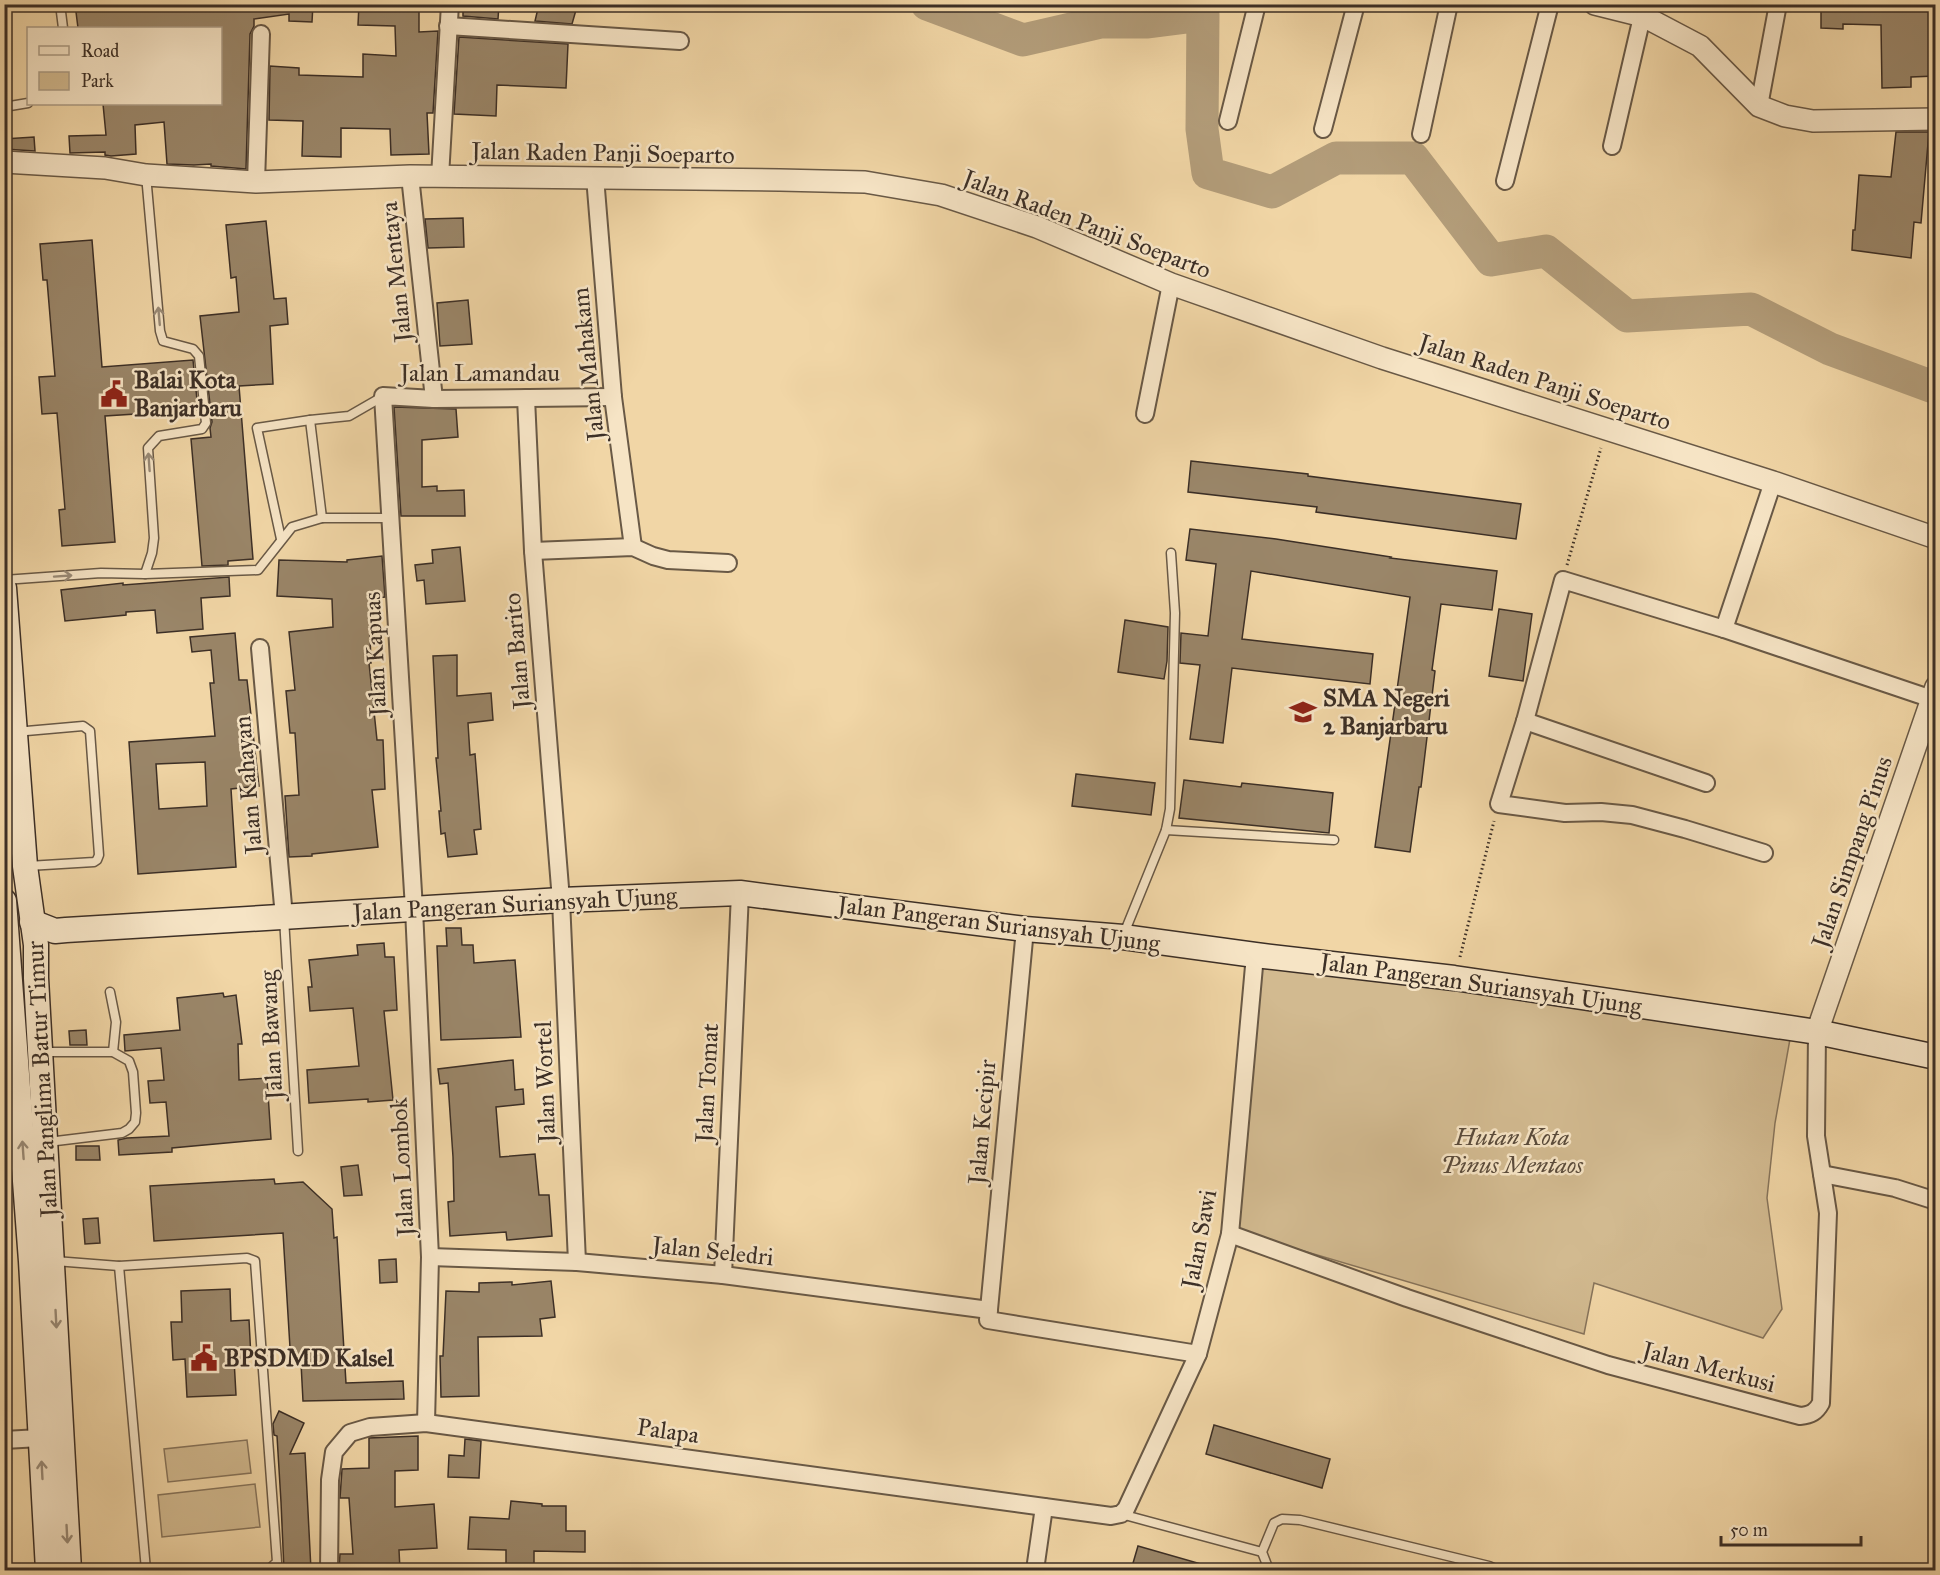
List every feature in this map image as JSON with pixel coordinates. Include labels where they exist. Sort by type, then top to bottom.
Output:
[{"type":"main road","name":"Jalan Panglima Batur Timur","points":[[4,588],[15,732],[13,824],[25,866],[34,933],[45,1143],[37,1182]]},
{"type":"main road","name":"Jalan Pangeran Suriansyah Ujung","points":[[34,933],[561,900],[740,893],[1025,929],[1123,937],[1454,978],[1817,1032],[1935,1057]]},
{"type":"main road","name":"Jalan Panglima Batur Timur","points":[[5,916],[7,968],[37,1182],[55,1500],[48,1570]]},
{"type":"main road","name":"Jalan Panglima Batur Timur","points":[[42,1261],[40,1438],[69,1570]]},
{"type":"street","points":[[440,177],[450,4]]},
{"type":"street","points":[[1228,121],[1257,4]]},
{"type":"street","points":[[1323,129],[1356,4]]},
{"type":"street","points":[[1421,134],[1449,4]]},
{"type":"street","points":[[1505,181],[1550,4]]},
{"type":"street","points":[[1595,4],[1644,10],[1700,46],[1759,106],[1785,116],[1813,121],[1935,119]]},
{"type":"street","points":[[1759,106],[1778,4]]},
{"type":"street","points":[[1612,146],[1644,10]]},
{"type":"street","points":[[448,26],[680,41]]},
{"type":"street","points":[[256,182],[261,34]]},
{"type":"street","name":"Jalan Raden Panji Soeparto","points":[[4,162],[105,168],[146,174],[256,182],[410,176],[865,182],[941,195],[1037,227],[1171,284],[1382,358],[1773,482],[1935,538]]},
{"type":"street","name":"Jalan Mentaya","points":[[410,176],[434,399]]},
{"type":"street","name":"Jalan Mahakam","points":[[595,177],[613,397],[633,547]]},
{"type":"street","points":[[1145,414],[1171,284]]},
{"type":"street","name":"Jalan Lamandau","points":[[383,396],[434,399],[613,397]]},
{"type":"street","name":"Jalan Kapuas","points":[[383,396],[414,909]]},
{"type":"street","name":"Jalan Barito","points":[[526,398],[533,551],[561,900]]},
{"type":"street","points":[[1724,629],[1773,482]]},
{"type":"street","points":[[533,551],[633,547],[668,560],[728,563]]},
{"type":"street","points":[[1764,853],[1632,815],[1601,812],[1565,813],[1498,804],[1525,721],[1563,580],[1934,693]]},
{"type":"street","name":"Jalan Kahayan","points":[[260,648],[284,917]]},
{"type":"street","name":"Jalan Simpang Pinus","points":[[1817,1032],[1928,732],[1934,693]]},
{"type":"street","points":[[1525,721],[1706,783]]},
{"type":"street","name":"Jalan Tomat","points":[[723,1275],[740,893]]},
{"type":"street","name":"Jalan Wortel","points":[[561,900],[577,1262]]},
{"type":"street","name":"Jalan Lombok","points":[[414,909],[430,1257],[426,1423]]},
{"type":"street","points":[[5,916],[34,933],[7,968]]},
{"type":"street","name":"Jalan Kecipir","points":[[988,1315],[1025,929]]},
{"type":"street","name":"Jalan Sawi","points":[[1121,1514],[1126,1509],[1198,1354],[1230,1234],[1255,955]]},
{"type":"street","name":"Jalan Merkusi","points":[[1230,1234],[1407,1298],[1608,1365],[1800,1416],[1808,1415],[1816,1411],[1821,1403],[1828,1213],[1816,1136],[1817,1032]]},
{"type":"street","points":[[1822,1174],[1895,1188],[1935,1201]]},
{"type":"street","name":"Jalan Seledri","points":[[430,1257],[577,1262],[723,1275],[988,1315],[1198,1354]]},
{"type":"street","name":"Palapa","points":[[329,1570],[330,1480],[334,1452],[350,1433],[370,1427],[426,1423],[935,1490],[1112,1516],[1121,1514]]},
{"type":"street","points":[[4,1440],[40,1438]]},
{"type":"street","points":[[1035,1570],[1044,1507]]},
{"type":"lane","points":[[60,4],[63,27]]},
{"type":"lane","points":[[4,107],[27,103]]},
{"type":"lane","points":[[145,574],[154,538],[148,448],[159,436],[202,429],[206,423],[199,356],[193,349],[163,341],[146,174]]},
{"type":"lane","points":[[281,540],[257,428],[349,416],[383,396]]},
{"type":"lane","points":[[310,420],[322,518]]},
{"type":"lane","points":[[4,580],[101,573],[145,574],[258,570],[292,527],[322,518],[391,518]]},
{"type":"lane","points":[[1123,937],[1166,830],[1170,809],[1175,665],[1175,613],[1171,552]]},
{"type":"lane","points":[[15,732],[83,726],[90,730],[99,855],[97,860],[25,866]]},
{"type":"lane","points":[[1166,830],[1334,840]]},
{"type":"lane","name":"Jalan Bawang","points":[[284,917],[298,1151]]},
{"type":"lane","points":[[110,992],[116,1022],[113,1052]]},
{"type":"lane","points":[[40,1052],[113,1052],[129,1061],[133,1072],[135,1122],[129,1129],[122,1133],[45,1143]]},
{"type":"lane","points":[[42,1261],[119,1266],[247,1258],[255,1261],[277,1562],[268,1570]]},
{"type":"lane","points":[[119,1266],[146,1570]]},
{"type":"lane","points":[[1121,1514],[1262,1552]]},
{"type":"lane","points":[[1269,1570],[1262,1552],[1274,1523],[1282,1519],[1300,1520],[1498,1570]]},
{"type":"path","points":[[1563,580],[1607,429]]},
{"type":"path","points":[[1454,978],[1498,804]]},
{"type":"green space","name":"Hutan Kota Pinus Mentaos","points":[[1259,963],[1453,984],[1790,1039],[1775,1123],[1767,1198],[1782,1309],[1763,1338],[1594,1283],[1584,1334],[1233,1230]]},
{"type":"green space","points":[[247,1440],[251,1473],[168,1482],[164,1449]]},
{"type":"green space","points":[[255,1484],[260,1527],[162,1537],[158,1495]]},
{"type":"building","points":[[75,4],[313,4],[312,22],[289,21],[289,14],[254,19],[254,26],[250,34],[246,169],[211,166],[211,164],[167,164],[164,122],[135,125],[136,154],[111,156],[105,155],[105,152],[70,153],[69,136],[106,135],[103,105],[222,105],[222,27],[78,27]]},
{"type":"building","points":[[359,4],[419,4],[419,32],[438,31],[433,113],[427,113],[429,154],[391,155],[390,129],[341,128],[341,157],[302,156],[303,121],[269,120],[270,66],[299,68],[299,75],[363,77],[363,54],[396,56],[395,26],[358,25]]},
{"type":"building","points":[[463,4],[499,4],[498,19],[463,16]]},
{"type":"building","points":[[539,4],[555,4],[576,10],[572,24],[535,21]]},
{"type":"building","points":[[1821,4],[1935,4],[1935,76],[1911,77],[1911,87],[1882,88],[1881,25],[1843,24],[1843,29],[1821,28]]},
{"type":"building","points":[[459,37],[568,44],[566,88],[497,85],[496,116],[454,114]]},
{"type":"building","points":[[1896,132],[1929,132],[1921,223],[1914,222],[1911,258],[1852,250],[1859,175],[1891,177]]},
{"type":"building","points":[[34,137],[35,151],[4,149],[4,139]]},
{"type":"building","points":[[463,218],[464,247],[428,248],[425,219]]},
{"type":"building","points":[[266,221],[274,299],[286,298],[288,324],[270,326],[273,384],[239,386],[253,559],[228,561],[228,565],[202,566],[191,439],[211,437],[212,422],[200,316],[239,312],[236,277],[231,278],[226,225]]},
{"type":"building","name":"Balai Kota Banjarbaru","points":[[92,240],[102,367],[193,360],[198,410],[105,416],[115,542],[62,546],[59,510],[65,509],[57,413],[42,414],[39,377],[55,376],[47,280],[43,280],[40,244]]},
{"type":"building","points":[[468,300],[472,344],[440,346],[437,303]]},
{"type":"building","points":[[394,407],[456,409],[458,437],[422,440],[422,487],[437,486],[437,491],[464,490],[465,516],[401,516]]},
{"type":"building","points":[[1191,461],[1308,474],[1308,476],[1521,504],[1516,539],[1316,512],[1317,507],[1188,492]]},
{"type":"building","points":[[1190,529],[1497,571],[1492,610],[1441,604],[1421,787],[1419,787],[1410,852],[1375,847],[1410,597],[1251,571],[1242,639],[1373,654],[1370,684],[1232,668],[1223,743],[1190,739],[1200,665],[1180,663],[1181,633],[1208,636],[1216,564],[1186,560]]},
{"type":"building","points":[[460,547],[465,601],[426,604],[424,580],[417,581],[415,565],[433,563],[432,550]]},
{"type":"building","points":[[382,556],[385,597],[374,598],[376,635],[370,636],[371,663],[369,663],[377,740],[383,740],[385,789],[372,790],[378,847],[289,857],[285,796],[299,795],[295,733],[290,733],[286,691],[295,690],[289,632],[333,627],[332,599],[277,596],[279,560],[347,562],[347,560]]},
{"type":"building","points":[[229,577],[230,596],[201,598],[203,629],[157,633],[155,610],[65,621],[61,590],[123,583],[123,585]]},
{"type":"building","points":[[1499,609],[1532,614],[1523,681],[1489,676]]},
{"type":"building","points":[[1125,620],[1168,627],[1164,679],[1118,672]]},
{"type":"building","points":[[235,633],[239,680],[247,680],[259,786],[231,789],[236,867],[138,874],[129,742],[215,736],[210,683],[214,683],[211,650],[192,652],[190,637]],"holes":[[[205,762],[207,806],[159,809],[156,764]]]},
{"type":"building","points":[[457,655],[457,696],[491,693],[493,720],[468,723],[470,755],[475,754],[481,829],[474,830],[477,854],[448,857],[445,833],[441,834],[439,811],[441,811],[436,758],[438,758],[433,656]]},
{"type":"building","points":[[1076,774],[1155,783],[1151,815],[1072,806]]},
{"type":"building","points":[[1184,780],[1241,787],[1242,783],[1333,793],[1329,833],[1179,818]]},
{"type":"building","points":[[446,928],[461,928],[462,945],[473,945],[474,963],[515,960],[521,1037],[441,1040],[437,946],[447,946]]},
{"type":"building","points":[[384,943],[385,957],[394,957],[397,1010],[384,1011],[393,1100],[368,1102],[368,1099],[309,1103],[307,1070],[359,1066],[353,1008],[310,1011],[308,987],[312,987],[309,960],[358,955],[357,945]]},
{"type":"building","points":[[223,993],[224,997],[236,995],[242,1044],[238,1044],[239,1080],[267,1078],[271,1139],[172,1148],[172,1152],[119,1155],[118,1140],[169,1136],[166,1102],[150,1103],[148,1081],[164,1080],[161,1048],[125,1051],[124,1035],[180,1030],[177,998]]},
{"type":"building","points":[[86,1030],[87,1045],[70,1045],[69,1031]]},
{"type":"building","points":[[513,1060],[515,1090],[523,1089],[524,1104],[496,1107],[500,1157],[535,1154],[539,1195],[549,1195],[552,1236],[507,1240],[506,1232],[450,1236],[448,1202],[454,1201],[448,1083],[440,1084],[438,1069]]},
{"type":"building","points":[[76,1146],[99,1146],[100,1160],[76,1160]]},
{"type":"building","points":[[358,1165],[362,1195],[344,1196],[341,1167]]},
{"type":"building","points":[[274,1179],[275,1184],[303,1182],[332,1209],[334,1238],[337,1237],[346,1383],[403,1381],[404,1399],[303,1401],[301,1363],[291,1364],[283,1233],[154,1241],[150,1186]]},
{"type":"building","points":[[98,1218],[100,1243],[85,1244],[83,1219]]},
{"type":"building","points":[[396,1259],[397,1282],[380,1283],[379,1260]]},
{"type":"building","points":[[551,1281],[555,1317],[540,1319],[542,1336],[478,1337],[479,1396],[441,1397],[440,1356],[443,1356],[446,1291],[479,1292],[479,1283],[512,1282],[512,1285]]},
{"type":"building","points":[[230,1289],[231,1321],[249,1320],[251,1358],[234,1359],[236,1395],[187,1397],[185,1359],[173,1360],[171,1322],[182,1322],[181,1291]]},
{"type":"building","points":[[279,1411],[304,1423],[290,1454],[305,1453],[311,1570],[284,1570],[277,1436],[274,1435],[273,1424]]},
{"type":"building","points":[[1214,1425],[1330,1459],[1322,1488],[1206,1454]]},
{"type":"building","points":[[418,1436],[418,1470],[395,1471],[395,1507],[434,1504],[437,1548],[399,1550],[400,1570],[339,1570],[340,1554],[353,1554],[349,1498],[340,1498],[342,1469],[369,1468],[369,1438]]},
{"type":"building","points":[[465,1439],[481,1441],[479,1478],[448,1477],[449,1455],[464,1456]]},
{"type":"building","points":[[511,1501],[542,1504],[542,1506],[566,1506],[566,1531],[585,1531],[585,1552],[534,1551],[534,1570],[506,1569],[506,1550],[468,1549],[470,1517],[509,1519]]},
{"type":"building","points":[[1138,1546],[1208,1566],[1207,1570],[1131,1570]]},
{"type":"waterway","points":[[927,4],[1023,40],[1101,22],[1148,22],[1203,15],[1202,129],[1208,173],[1272,192],[1336,158],[1413,158],[1491,260],[1546,251],[1627,316],[1751,309],[1830,349],[1936,388]]},
{"type":"place","name":"Balai Kota Banjarbaru","points":[[114,394]]},
{"type":"place","name":"SMA Negeri 2 Banjarbaru","points":[[1303,712]]},
{"type":"place","name":"BPSDMD Kalsel","points":[[204,1358]]}]
